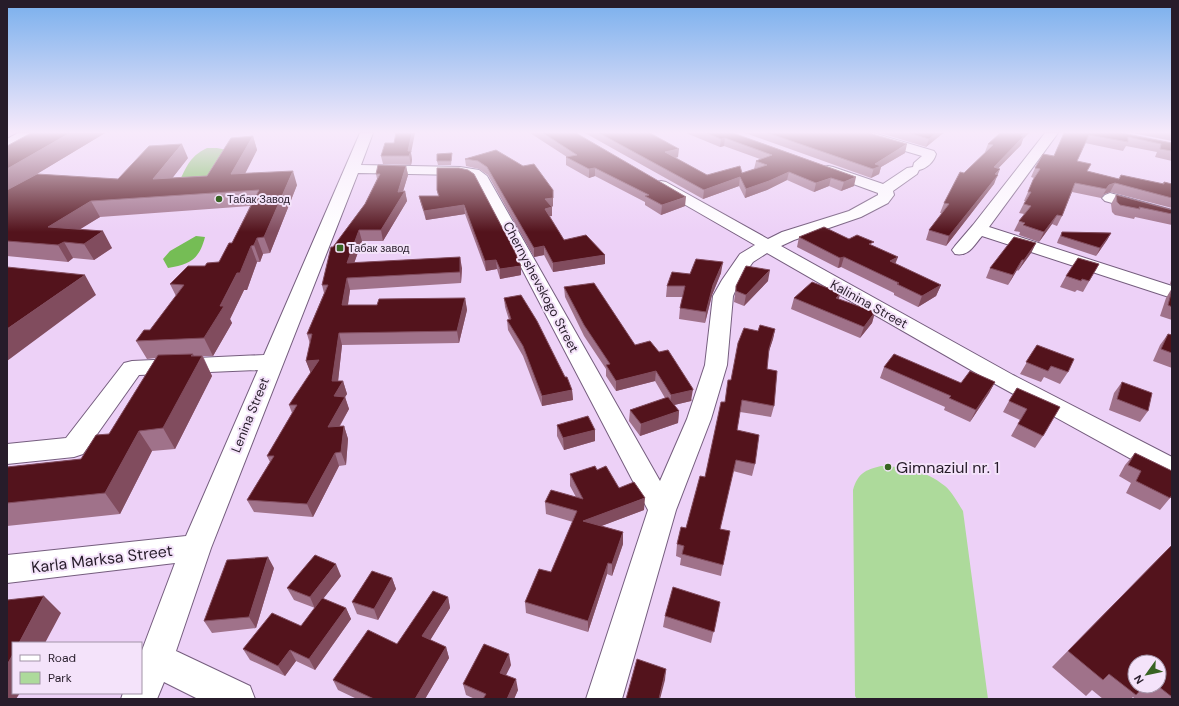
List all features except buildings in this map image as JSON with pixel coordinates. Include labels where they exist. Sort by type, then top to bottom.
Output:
[{"type":"street","name":"Lenina Street","points":[[142,692],[156,659],[196,548],[354,166]]},
{"type":"street","points":[[818,166],[885,190]]},
{"type":"street","points":[[885,190],[914,166]]},
{"type":"street","points":[[961,250],[1027,166]]},
{"type":"street","name":"Chernyshevskogo Street","points":[[353,169],[460,171],[474,173],[482,179],[662,510]]},
{"type":"street","name":"Kalinina Street","points":[[645,176],[766,246],[1005,380],[1172,469]]},
{"type":"street","points":[[604,699],[662,510],[699,419],[716,364],[723,296],[731,280],[746,258],[766,246],[788,236],[855,214],[883,200],[886,195],[885,190]]},
{"type":"street","points":[[1110,198],[1172,215]]},
{"type":"street","points":[[979,229],[1172,292]]},
{"type":"street","points":[[7,454],[74,447],[132,368],[272,362]]},
{"type":"street","name":"Karla Marksa Street","points":[[7,570],[196,548]]},
{"type":"street","points":[[156,659],[237,699]]},
{"type":"green space","points":[[187,166],[218,166],[213,174],[177,186]]},
{"type":"green space","points":[[196,236],[205,237],[203,245],[196,256],[192,260],[182,265],[168,268],[163,259],[170,251]]},
{"type":"green space","points":[[881,466],[914,470],[930,476],[948,488],[963,511],[988,699],[857,699],[855,696],[853,490],[857,480],[863,473]]},
{"type":"place","name":"Табак Завод","points":[[219,199]]},
{"type":"place","name":"Табак завод","points":[[340,248]]},
{"type":"place","name":"Gimnaziul nr. 1","points":[[888,467]]}]
